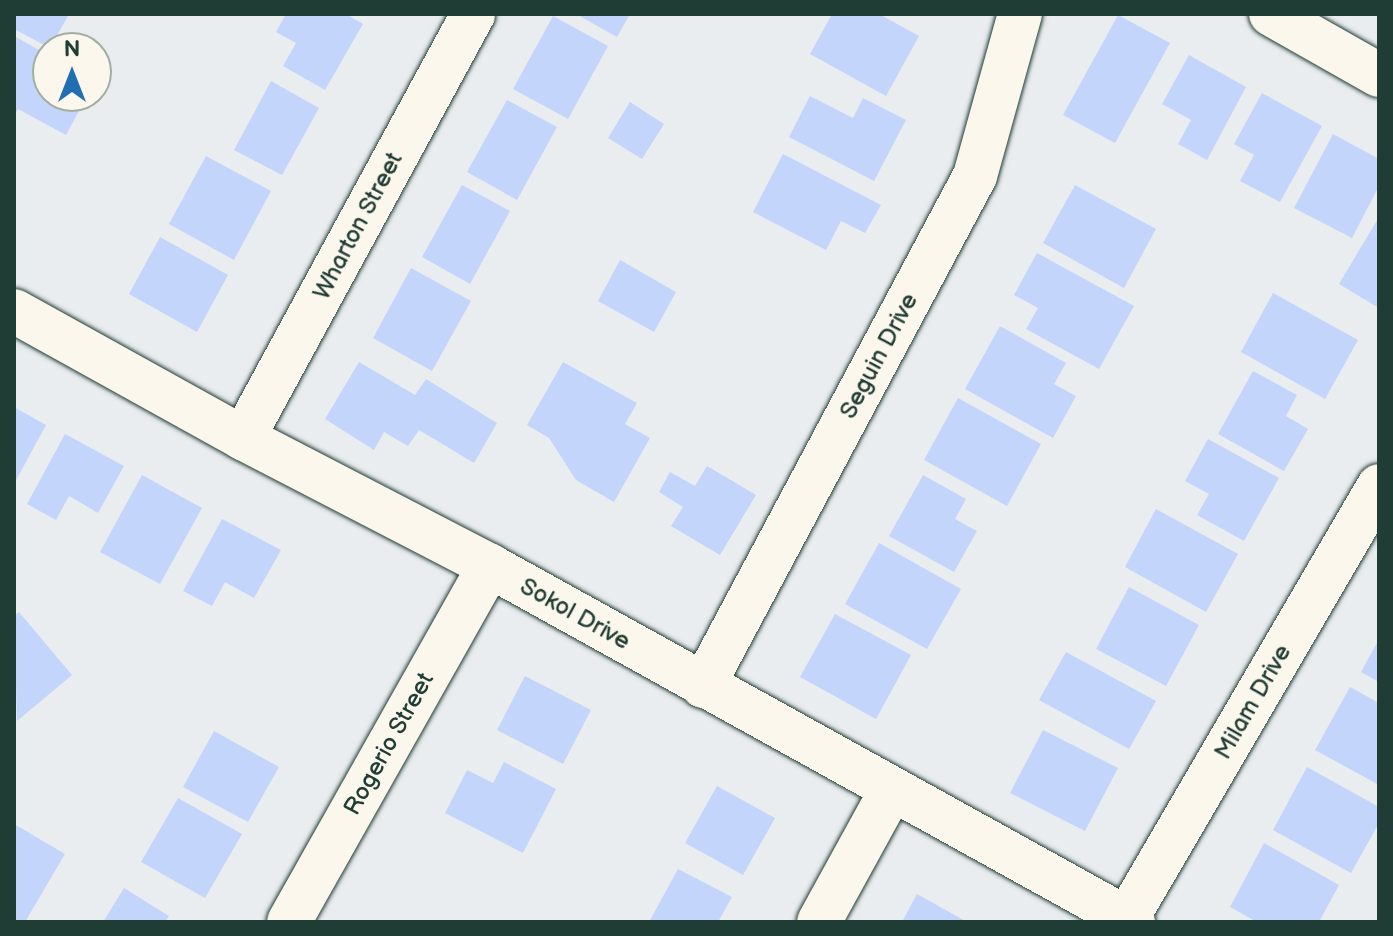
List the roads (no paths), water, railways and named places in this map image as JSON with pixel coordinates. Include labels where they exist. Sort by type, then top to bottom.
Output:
[{"type":"street","name":"Wharton Street","points":[[243,438],[473,14]]},
{"type":"street","name":"Seguin Drive","points":[[703,686],[975,176],[1020,14]]},
{"type":"street","points":[[1271,14],[1379,75]]},
{"type":"street","name":"Sokol Drive","points":[[14,311],[243,438],[490,566],[891,791],[1130,920]]},
{"type":"street","name":"Milam Drive","points":[[1130,920],[1379,486]]},
{"type":"street","name":"Rogerio Street","points":[[289,922],[490,566]]},
{"type":"street","points":[[819,922],[891,791]]}]
